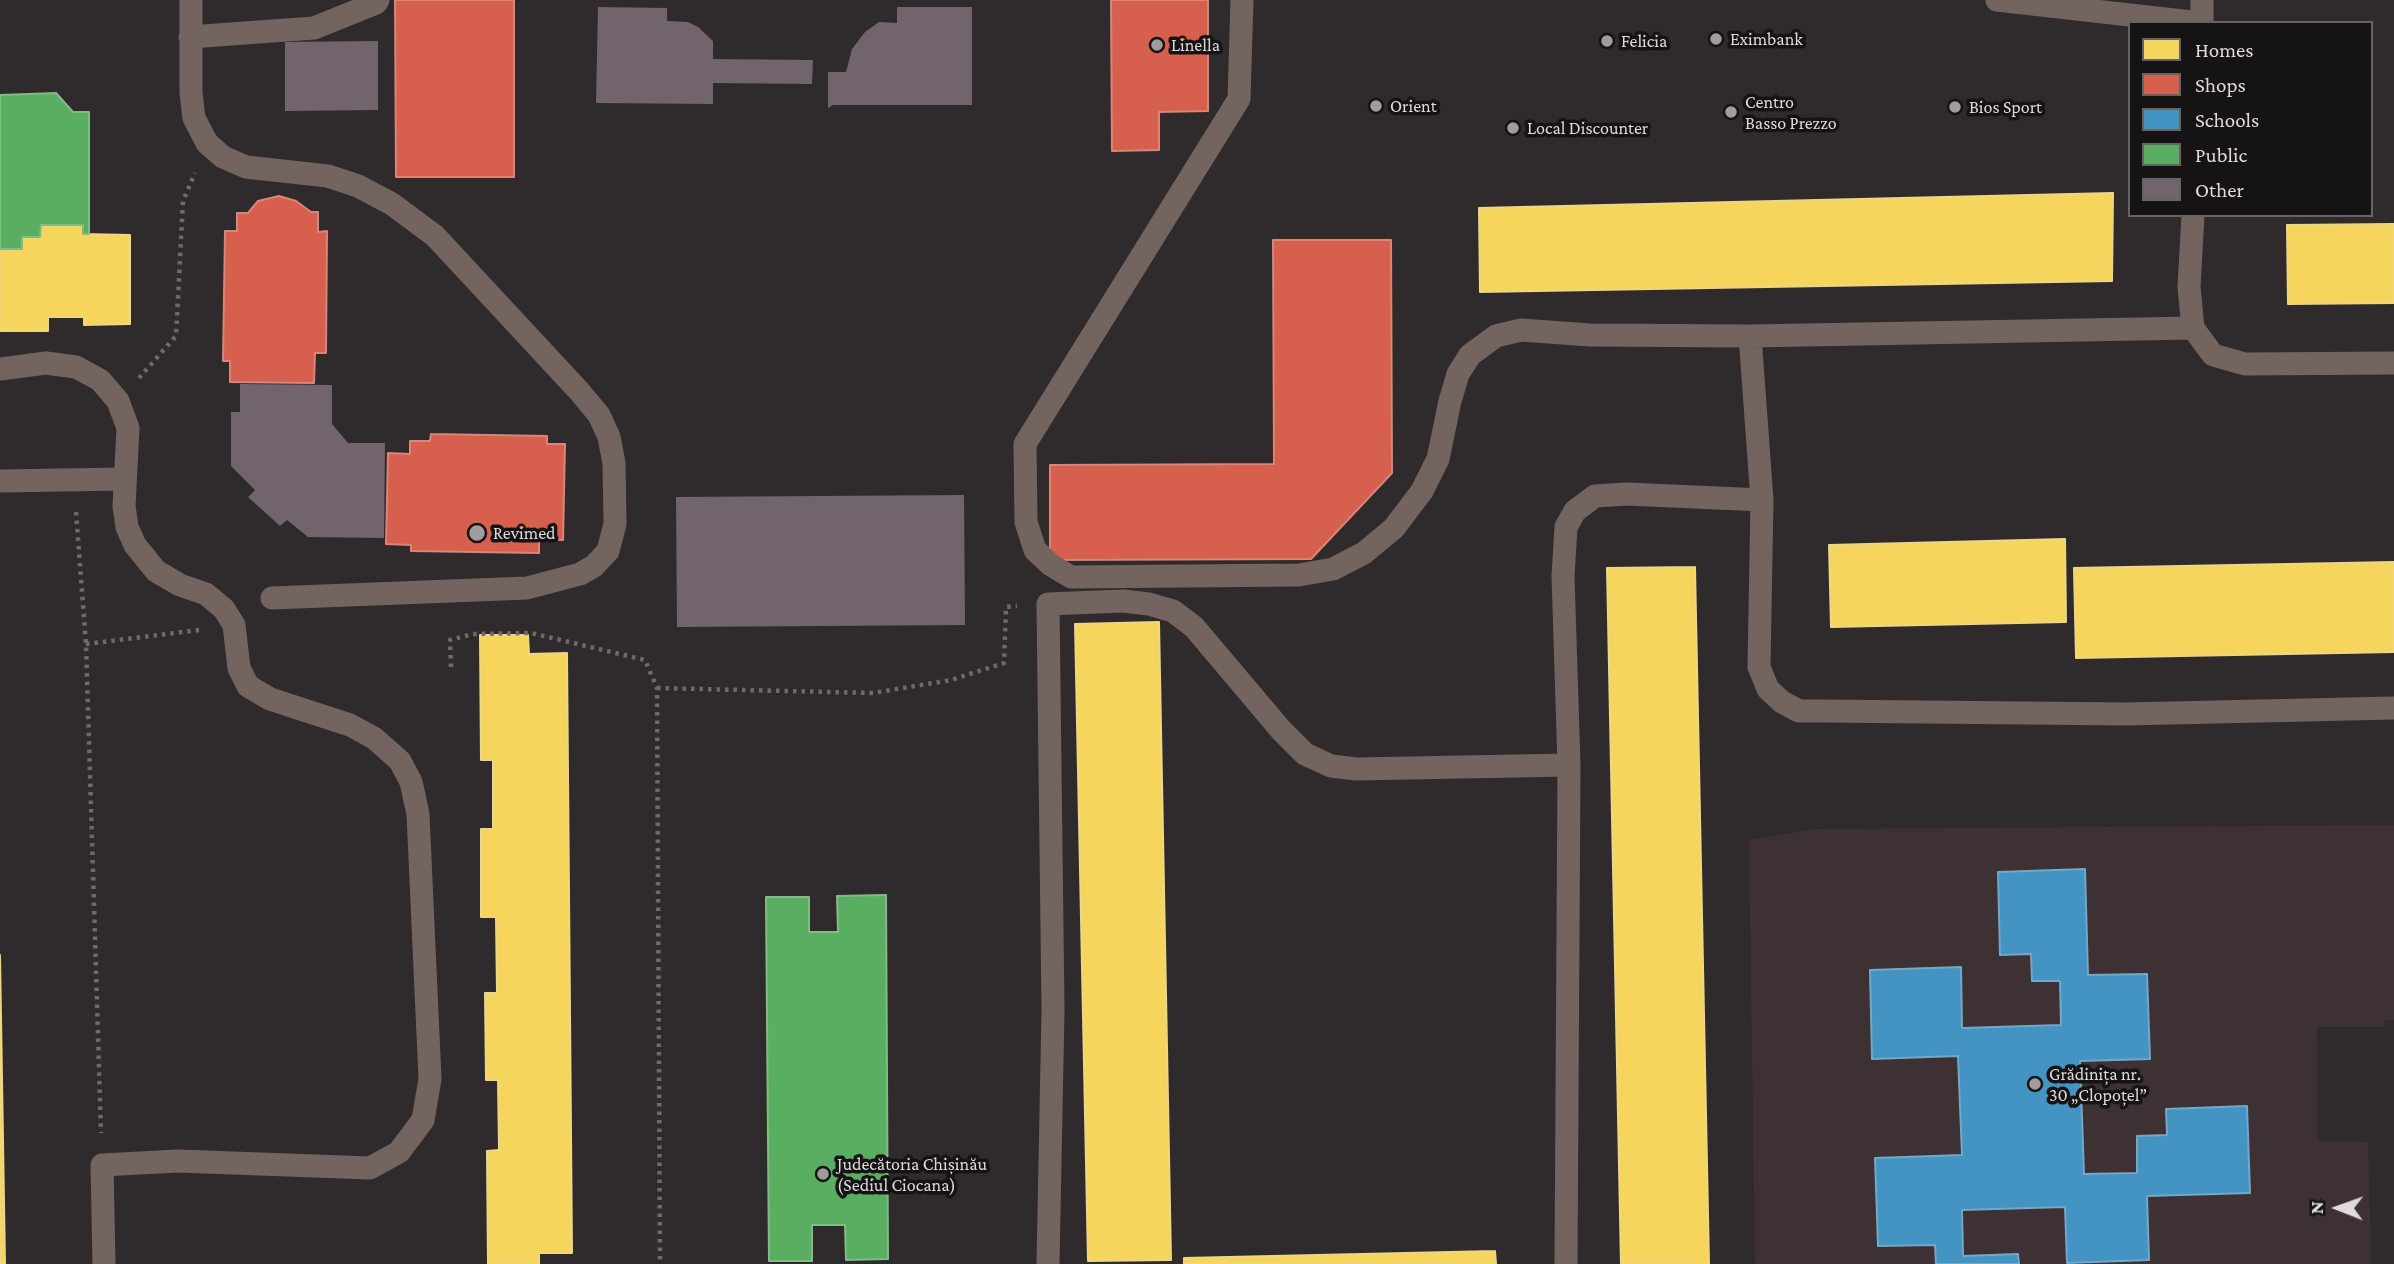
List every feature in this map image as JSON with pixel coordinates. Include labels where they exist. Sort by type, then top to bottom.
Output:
[{"type":"lane","points":[[191,0],[191,93],[194,118],[207,143],[223,157],[246,167],[328,176],[358,186],[392,204],[435,236],[599,415],[609,437],[614,463],[615,524],[608,551],[594,566],[580,574],[527,588],[272,598]]},
{"type":"lane","points":[[190,37],[314,28],[378,0]]},
{"type":"lane","points":[[1242,0],[1239,99],[1025,444],[1026,522],[1035,550],[1051,565],[1071,576],[1299,575],[1333,569],[1364,553],[1394,528],[1422,491],[1438,459],[1458,374],[1470,355],[1496,336],[1521,330],[1590,335],[1750,336],[2193,328]]},
{"type":"lane","points":[[1997,0],[2184,21]]},
{"type":"lane","points":[[2202,0],[2202,21]]},
{"type":"lane","points":[[2193,217],[2189,286],[2193,328],[2213,355],[2245,364],[2394,363]]},
{"type":"lane","points":[[1750,336],[1762,500],[1759,667],[1768,689],[1782,702],[1799,710],[2126,714],[2394,708]]},
{"type":"lane","points":[[0,369],[46,363],[76,367],[100,380],[118,401],[128,428],[124,506],[135,545],[156,571],[180,585],[206,594],[224,609],[234,625],[239,668],[248,686],[270,699],[351,725],[374,738],[400,761],[411,782],[418,814],[430,1079],[423,1120],[399,1152],[370,1168],[178,1161],[102,1165],[104,1264]]},
{"type":"lane","points":[[0,481],[125,479]]},
{"type":"lane","points":[[1566,1264],[1569,765],[1563,576],[1566,527],[1575,512],[1595,496],[1627,494],[1762,500]]},
{"type":"lane","points":[[1048,1264],[1053,1010],[1048,604],[1123,601],[1149,604],[1173,611],[1195,627],[1305,754],[1331,766],[1356,769],[1569,765]]},
{"type":"path","points":[[118,401],[176,336],[183,201],[207,143]]},
{"type":"path","points":[[74,481],[86,645],[102,1165]]},
{"type":"path","points":[[657,688],[873,693],[951,680],[1004,663],[1006,607],[1048,604]]},
{"type":"path","points":[[86,645],[234,625]]},
{"type":"path","points":[[451,667],[450,640],[473,634],[531,633],[645,660],[657,688],[660,1264]]},
{"type":"shaded area","name":"Grădinița nr. 30 „Clopoțel”","points":[[2394,825],[2394,1020],[2384,1021],[2384,1027],[2317,1027],[2318,1141],[2368,1142],[2371,1264],[1755,1264],[1749,840],[1815,829]]},
{"type":"building: Homes","points":[[2113,193],[2112,281],[1480,292],[1479,208]]},
{"type":"building: Homes","points":[[2394,224],[2394,303],[2288,304],[2287,225]]},
{"type":"building: Homes","points":[[41,225],[83,225],[83,234],[130,235],[130,324],[84,325],[84,317],[48,317],[48,331],[0,331],[0,249],[22,249],[22,237],[40,237]]},
{"type":"building: Homes","points":[[2065,539],[2066,622],[1831,627],[1829,545]]},
{"type":"building: Homes","points":[[2394,562],[2394,652],[2076,658],[2074,568]]},
{"type":"building: Homes","points":[[1695,567],[1709,1264],[1621,1264],[1607,568]]},
{"type":"building: Homes","points":[[1159,622],[1171,1260],[1088,1261],[1075,624]]},
{"type":"building: Homes","points":[[480,635],[528,635],[529,654],[567,653],[572,1253],[539,1253],[539,1264],[488,1264],[487,1151],[499,1150],[498,1080],[486,1080],[485,993],[497,993],[496,917],[481,917],[481,829],[493,829],[493,760],[481,760]]},
{"type":"building: Homes","points":[[0,955],[5,1264],[0,1264]]},
{"type":"building: Homes","points":[[1495,1251],[1496,1264],[1184,1264],[1184,1258]]},
{"type":"building: Shops","points":[[395,0],[514,0],[514,177],[396,177]]},
{"type":"building: Shops","points":[[1111,0],[1208,0],[1208,111],[1159,112],[1159,150],[1112,151]]},
{"type":"building: Shops","points":[[279,196],[296,201],[311,212],[318,212],[318,232],[327,231],[326,353],[315,353],[314,383],[230,382],[230,361],[223,361],[225,231],[237,231],[237,213],[248,213],[258,201]]},
{"type":"building: Shops","points":[[1273,240],[1391,240],[1392,473],[1311,559],[1050,560],[1050,465],[1274,464]]},
{"type":"building: Shops","points":[[431,434],[547,436],[547,444],[565,444],[563,540],[539,539],[539,553],[411,551],[411,545],[386,544],[388,453],[410,454],[410,441],[430,441]]},
{"type":"building: Schools","points":[[2085,869],[2088,975],[2147,974],[2150,1059],[2080,1061],[2084,1174],[2137,1173],[2137,1136],[2167,1135],[2166,1109],[2247,1106],[2250,1193],[2147,1196],[2149,1260],[2067,1263],[2065,1207],[1962,1210],[1963,1256],[2018,1254],[2019,1264],[1936,1264],[1935,1245],[1878,1246],[1875,1158],[1962,1155],[1958,1056],[1872,1059],[1870,970],[1961,967],[1962,1028],[2061,1025],[2060,981],[2032,981],[2031,954],[2000,955],[1998,872]]},
{"type":"building: Public","points":[[56,93],[73,112],[89,112],[89,234],[83,234],[83,225],[41,225],[40,237],[22,237],[22,249],[0,249],[0,95]]},
{"type":"building: Public","points":[[886,895],[888,1259],[846,1260],[845,1225],[812,1225],[812,1261],[769,1261],[766,897],[809,897],[809,932],[838,932],[837,896]]},
{"type":"building: Other","points":[[598,7],[667,8],[667,21],[688,22],[713,41],[713,59],[813,60],[812,84],[713,83],[713,104],[596,103]]},
{"type":"building: Other","points":[[897,7],[972,7],[972,105],[833,105],[828,108],[828,72],[846,72],[852,49],[865,32],[879,22],[897,23]]},
{"type":"building: Other","points":[[378,41],[378,110],[285,111],[285,42]]},
{"type":"building: Other","points":[[240,384],[332,385],[332,424],[348,443],[385,443],[384,538],[308,537],[287,520],[280,526],[248,497],[255,490],[231,466],[231,412],[240,412]]},
{"type":"building: Other","points":[[964,495],[965,625],[677,627],[676,497]]},
{"type":"place","name":"Eximbank","points":[[1716,39]]},
{"type":"place","name":"Felicia","points":[[1607,41]]},
{"type":"place","name":"Linella","points":[[1157,45]]},
{"type":"place","name":"Orient","points":[[1376,106]]},
{"type":"place","name":"Bios Sport","points":[[1955,107]]},
{"type":"place","name":"Centro Basso Prezzo","points":[[1731,112]]},
{"type":"place","name":"Local Discounter","points":[[1513,128]]},
{"type":"place","name":"Revimed","points":[[477,533]]},
{"type":"place","name":"Grădinița nr. 30 „Clopoțel”","points":[[2035,1084]]},
{"type":"place","name":"Judecătoria Chișinău (Sediul Ciocana)","points":[[823,1174]]}]
